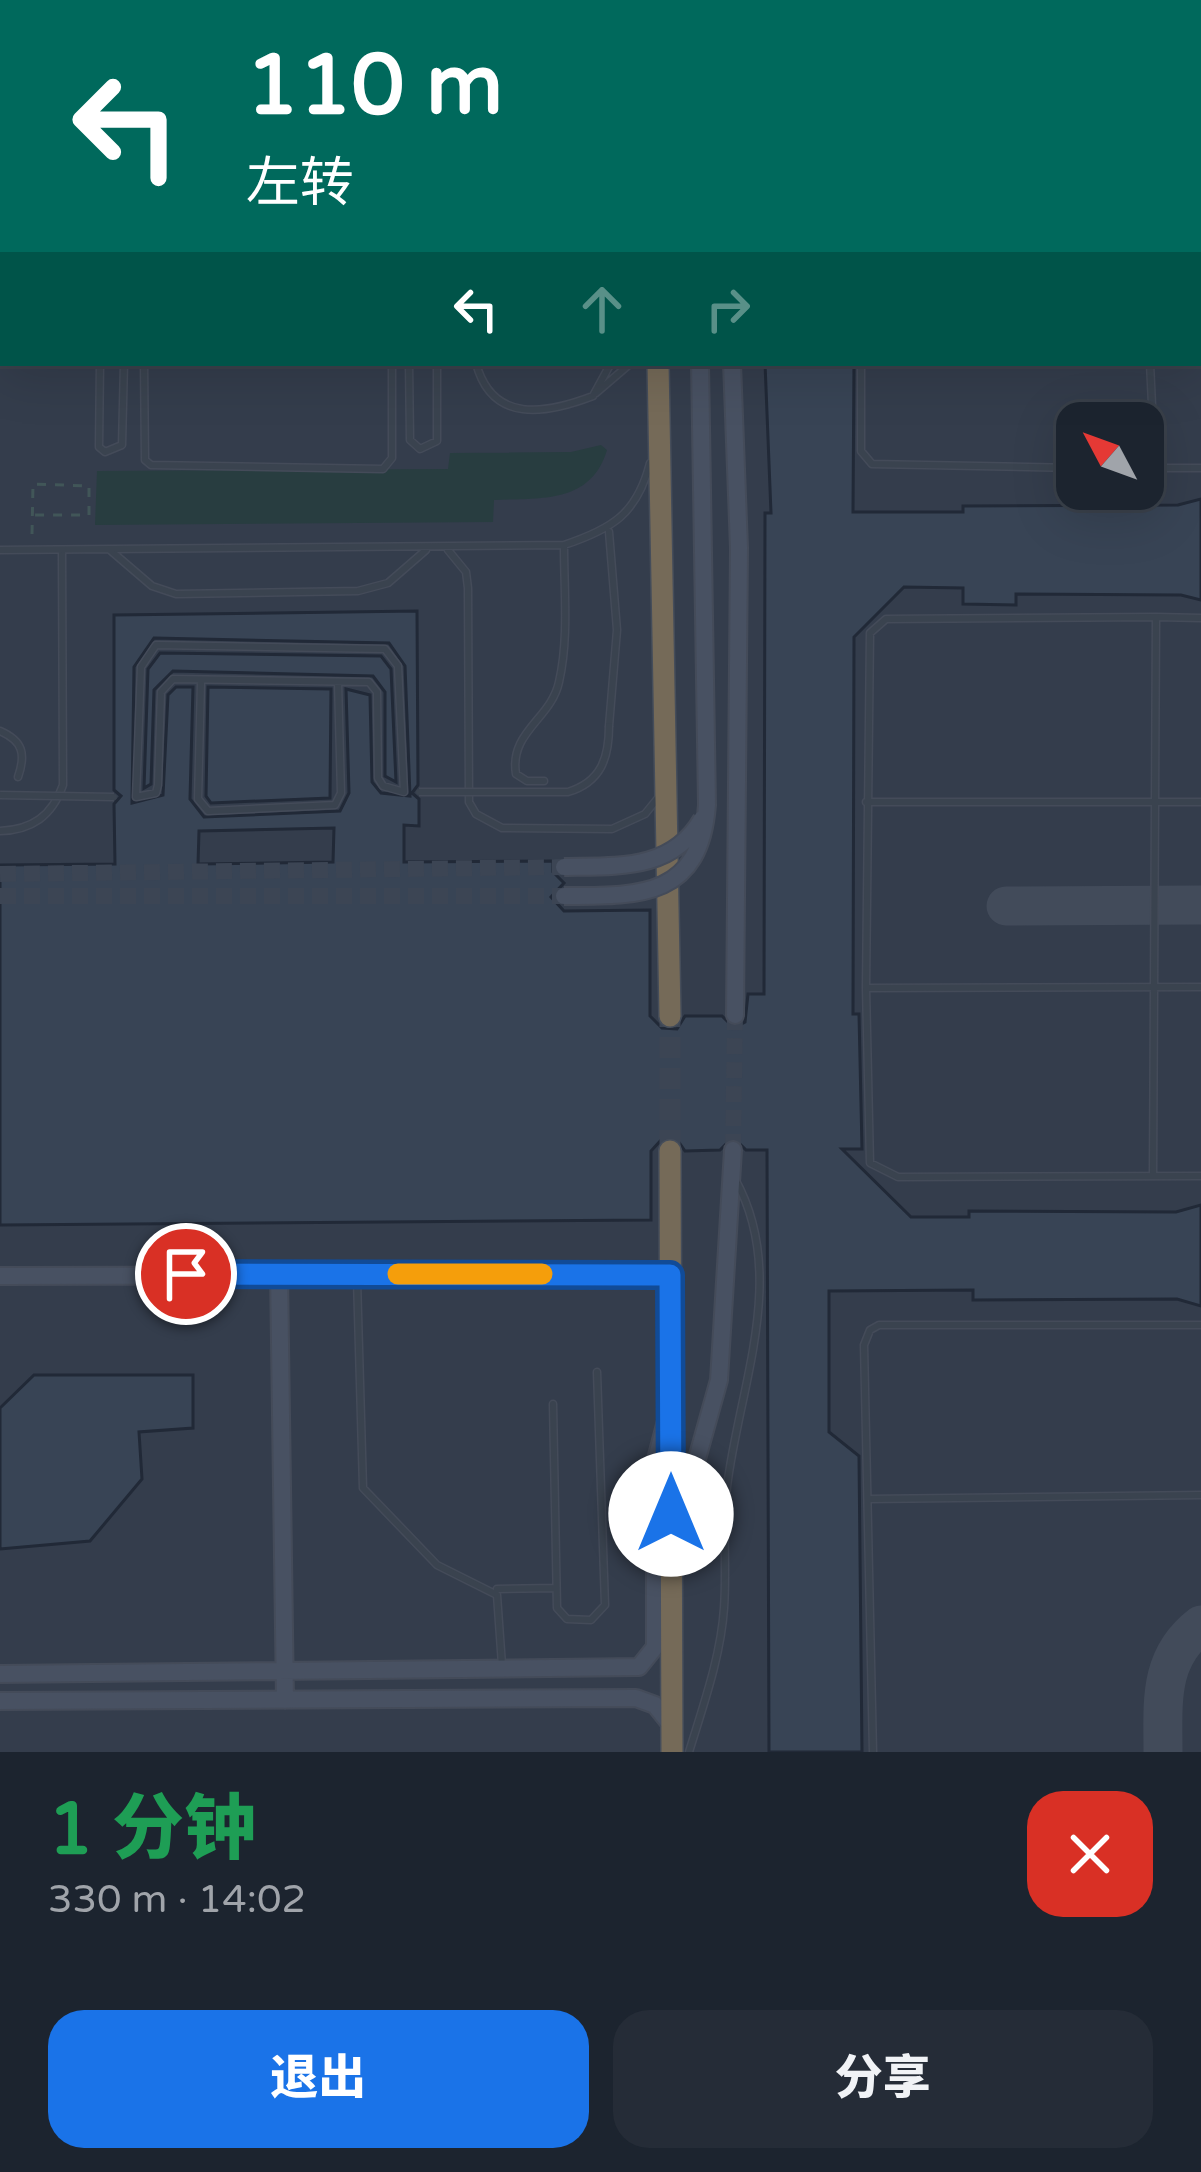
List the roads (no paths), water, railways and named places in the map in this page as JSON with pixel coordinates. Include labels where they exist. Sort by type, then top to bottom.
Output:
[{"type":"highway","points":[[658,366],[670,1016]]},
{"type":"highway","points":[[670,1151],[672,1742]]},
{"type":"street","points":[[564,896],[638,895],[669,883],[694,858],[707,805],[700,366]]},
{"type":"street","points":[[732,366],[739,548],[735,1016]]},
{"type":"street","points":[[564,867],[632,866],[659,858],[687,839],[707,805]]},
{"type":"street","points":[[671,1552],[719,1380],[733,1150]]},
{"type":"street","points":[[279,1272],[285,1700]]},
{"type":"street","points":[[0,1276],[670,1275]]},
{"type":"street","points":[[0,1674],[627,1670],[649,1659],[656,1628],[655,1463],[671,1399]]},
{"type":"street","points":[[0,1701],[636,1698],[664,1714],[672,1742]]},
{"type":"lane","points":[[100,366],[99,447],[105,452],[117,452],[122,445],[124,366]]},
{"type":"lane","points":[[144,366],[145,460],[151,465],[383,469],[392,458],[392,366]]},
{"type":"lane","points":[[409,366],[410,440],[420,449],[437,440],[437,366]]},
{"type":"lane","points":[[477,366],[481,384],[518,411],[553,411],[593,396],[628,366]]},
{"type":"lane","points":[[593,396],[609,366]]},
{"type":"lane","points":[[861,366],[861,452],[872,464],[1056,468]]},
{"type":"lane","points":[[1150,366],[1152,402]]},
{"type":"lane","points":[[0,550],[448,550],[564,545],[609,530],[634,505],[659,420]]},
{"type":"lane","points":[[1164,468],[1201,468]]},
{"type":"lane","points":[[418,792],[568,792],[585,787],[606,761],[616,630],[609,530]]},
{"type":"lane","points":[[544,781],[527,781],[516,774],[514,760],[516,745],[559,685],[564,545]]},
{"type":"lane","points":[[0,831],[24,830],[38,820],[55,806],[62,785],[62,550]]},
{"type":"lane","points":[[110,550],[152,586],[176,594],[358,591],[388,583],[426,550]]},
{"type":"lane","points":[[448,550],[466,572],[468,588],[470,802],[476,814],[502,827],[612,829],[645,814],[668,774]]},
{"type":"lane","points":[[1153,1176],[1156,617]]},
{"type":"lane","points":[[1201,618],[886,619],[868,638],[866,802],[870,1163],[881,1173],[1201,1175]]},
{"type":"lane","points":[[168,644],[385,649],[398,666],[404,792],[383,786],[378,778],[374,685],[200,683],[173,679],[163,684],[156,794],[136,797],[141,667],[149,649],[168,644]]},
{"type":"lane","points":[[200,683],[197,799],[208,811],[335,805],[341,793],[338,682]]},
{"type":"lane","points":[[0,730],[21,746],[24,759],[18,777]]},
{"type":"lane","points":[[0,795],[114,797]]},
{"type":"lane","points":[[866,802],[1201,802]]},
{"type":"lane","points":[[866,988],[1201,988]]},
{"type":"lane","points":[[689,1752],[720,1637],[727,1485],[755,1348],[758,1250],[752,1218],[733,1174]]},
{"type":"lane","points":[[357,1274],[363,1488],[437,1565],[497,1595],[502,1669]]},
{"type":"lane","points":[[873,1752],[864,1345],[870,1330],[879,1325],[1201,1325]]},
{"type":"lane","points":[[554,1404],[558,1613],[567,1619],[591,1620],[604,1611],[597,1372]]},
{"type":"lane","points":[[868,1499],[1201,1495]]},
{"type":"lane","points":[[497,1589],[555,1588]]},
{"type":"tunnel","points":[[0,874],[564,867]]},
{"type":"tunnel","points":[[0,896],[564,896]]},
{"type":"tunnel","points":[[733,1150],[735,1015]]},
{"type":"tunnel","points":[[670,1016],[670,1151]]}]
